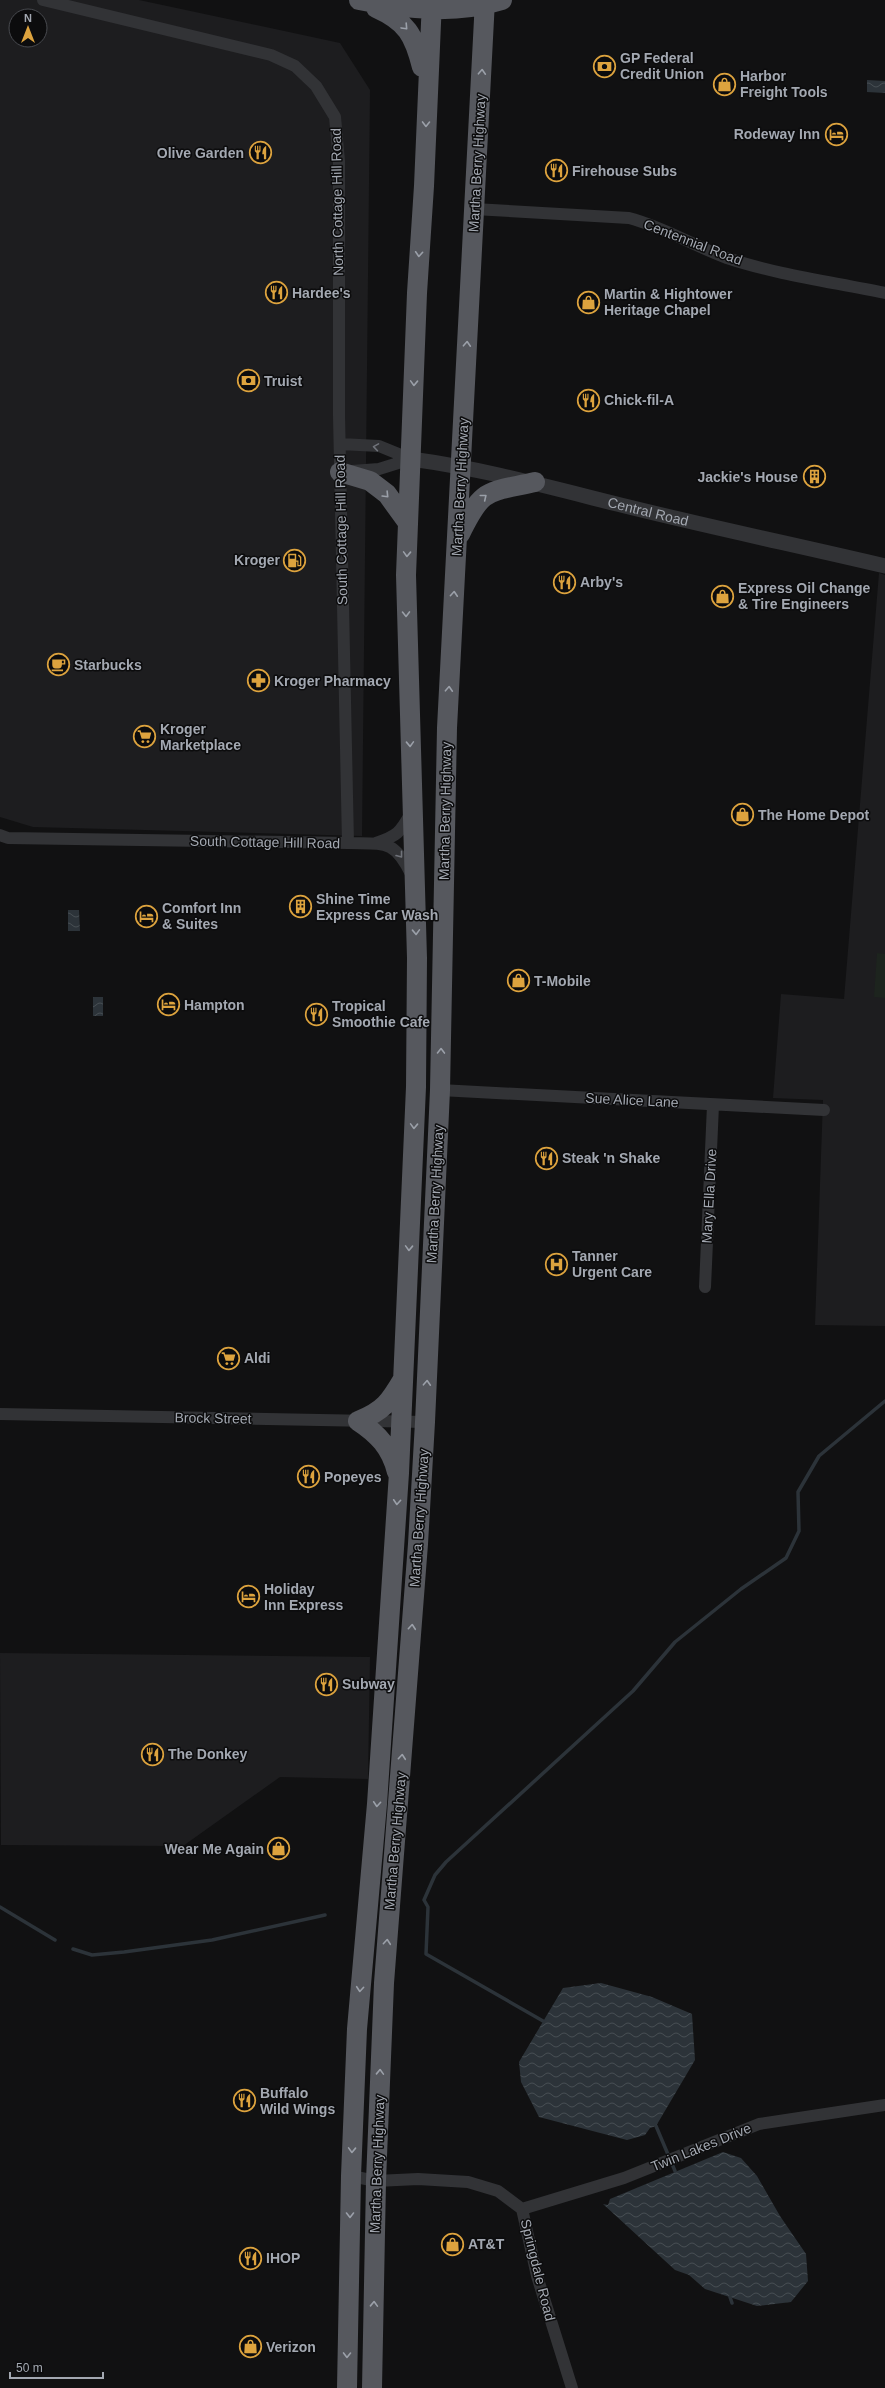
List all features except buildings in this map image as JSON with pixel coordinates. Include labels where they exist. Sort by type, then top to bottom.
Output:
[{"type":"highway","points":[[360,0],[432,5],[490,2]]},
{"type":"highway","points":[[360,0],[390,14],[409,31],[415,40],[427,85]]},
{"type":"highway","name":"Martha Berry Highway","points":[[372,2388],[376,2181],[384,1983],[418,1544],[425,1422],[440,1090],[447,728],[474,209],[490,2]]},
{"type":"highway","name":"Martha Berry Highway","points":[[347,2388],[351,2176],[357,2029],[377,1804],[399,1480],[416,1087],[417,958],[406,616],[417,293],[424,186],[427,85],[432,5]]},
{"type":"highway","points":[[340,472],[370,482],[387,494],[408,523]]},
{"type":"highway","points":[[457,542],[480,499],[490,492],[535,482]]},
{"type":"highway","points":[[416,1087],[440,1090]]},
{"type":"highway","points":[[358,1421],[378,1413],[387,1405],[404,1378]]},
{"type":"highway","points":[[358,1421],[374,1432],[385,1443],[391,1454],[399,1480]]},
{"type":"street","name":"North Cottage Hill Road","points":[[43,0],[271,55],[296,66],[316,86],[335,117],[339,161],[340,444]]},
{"type":"street","name":"Centennial Road","points":[[474,209],[629,218],[651,224],[727,258],[775,270],[885,293]]},
{"type":"street","name":"Central Road","points":[[340,444],[379,446],[411,459],[460,466],[535,482],[630,507],[885,566]]},
{"type":"street","name":"South Cottage Hill Road","points":[[0,835],[8,838],[348,843],[340,444]]},
{"type":"street","name":"Central Road","points":[[340,472],[379,470],[411,459]]},
{"type":"street","points":[[374,844],[395,837],[403,829],[412,810]]},
{"type":"street","points":[[348,843],[374,844],[395,848],[402,856],[414,880]]},
{"type":"street","name":"Sue Alice Lane","points":[[440,1090],[824,1110]]},
{"type":"street","name":"Mary Ella Drive","points":[[705,1287],[713,1105]]},
{"type":"street","name":"Brock Street","points":[[0,1414],[425,1422]]},
{"type":"street","name":"Twin Lakes Drive","points":[[522,2209],[624,2178],[759,2124],[885,2105]]},
{"type":"street","name":"Springdale Road","points":[[351,2176],[376,2181],[418,2179],[468,2182],[498,2191],[522,2209],[537,2276],[572,2388]]},
{"type":"shaded area","points":[[0,0],[139,0],[340,43],[370,90],[362,836],[33,827],[0,817]]},
{"type":"shaded area","points":[[879,573],[885,575],[885,1326],[815,1325],[823,1100],[773,1098],[781,994],[844,999]]},
{"type":"shaded area","points":[[877,953],[885,954],[885,998],[874,997]]},
{"type":"shaded area","points":[[0,1653],[370,1657],[368,1779],[280,1777],[183,1846],[1,1845]]},
{"type":"water","points":[[867,80],[885,81],[885,93],[867,92]]},
{"type":"water","points":[[68,910],[79,910],[80,931],[68,931]]},
{"type":"water","points":[[93,997],[103,997],[103,1016],[93,1016]]},
{"type":"water","points":[[601,1983],[652,1997],[692,2014],[695,2060],[656,2126],[650,2128],[645,2135],[627,2140],[539,2117],[521,2082],[519,2062],[563,1988]]},
{"type":"water","points":[[723,2152],[741,2158],[757,2176],[780,2216],[806,2254],[808,2281],[791,2302],[757,2306],[705,2289],[689,2275],[675,2270],[603,2204],[608,2205],[610,2199]]},
{"type":"waterway","points":[[543,2021],[426,1954],[428,1907],[424,1900],[435,1875],[446,1862],[633,1691],[675,1642],[741,1589],[786,1558],[799,1531],[798,1492],[819,1456],[885,1401]]},
{"type":"waterway","points":[[0,1907],[55,1940]]},
{"type":"waterway","points":[[73,1949],[92,1955],[124,1952],[212,1940],[325,1915]]},
{"type":"waterway","points":[[656,2126],[675,2171]]},
{"type":"waterway","points":[[730,2297],[732,2303]]},
{"type":"place","name":"GP Federal Credit Union","points":[[605,66]]},
{"type":"place","name":"Harbor Freight Tools","points":[[725,84]]},
{"type":"place","name":"Rodeway Inn","points":[[836,134]]},
{"type":"place","name":"Olive Garden","points":[[260,153]]},
{"type":"place","name":"Firehouse Subs","points":[[556,171]]},
{"type":"place","name":"Hardee's","points":[[277,293]]},
{"type":"place","name":"Martin & Hightower Heritage Chapel","points":[[589,302]]},
{"type":"place","name":"Truist","points":[[249,381]]},
{"type":"place","name":"Chick-fil-A","points":[[589,400]]},
{"type":"place","name":"Jackie's House","points":[[814,477]]},
{"type":"place","name":"Kroger","points":[[295,560]]},
{"type":"place","name":"Arby's","points":[[565,582]]},
{"type":"place","name":"Express Oil Change & Tire Engineers","points":[[723,596]]},
{"type":"place","name":"Starbucks","points":[[58,665]]},
{"type":"place","name":"Kroger Pharmacy","points":[[258,681]]},
{"type":"place","name":"Kroger Marketplace","points":[[144,737]]},
{"type":"place","name":"The Home Depot","points":[[742,815]]},
{"type":"place","name":"Shine Time Express Car Wash","points":[[300,907]]},
{"type":"place","name":"Comfort Inn & Suites","points":[[146,916]]},
{"type":"place","name":"T-Mobile","points":[[519,981]]},
{"type":"place","name":"Hampton","points":[[169,1005]]},
{"type":"place","name":"Tropical Smoothie Cafe","points":[[317,1014]]},
{"type":"place","name":"Steak 'n Shake","points":[[546,1158]]},
{"type":"place","name":"Tanner Urgent Care","points":[[556,1264]]},
{"type":"place","name":"Aldi","points":[[229,1358]]},
{"type":"place","name":"Popeyes","points":[[309,1477]]},
{"type":"place","name":"Holiday Inn Express","points":[[249,1597]]},
{"type":"place","name":"Subway","points":[[326,1684]]},
{"type":"place","name":"The Donkey","points":[[152,1754]]},
{"type":"place","name":"Wear Me Again","points":[[279,1849]]},
{"type":"place","name":"Buffalo Wild Wings","points":[[244,2101]]},
{"type":"place","name":"AT&T","points":[[453,2244]]},
{"type":"place","name":"IHOP","points":[[251,2258]]},
{"type":"place","name":"Verizon","points":[[251,2347]]}]
